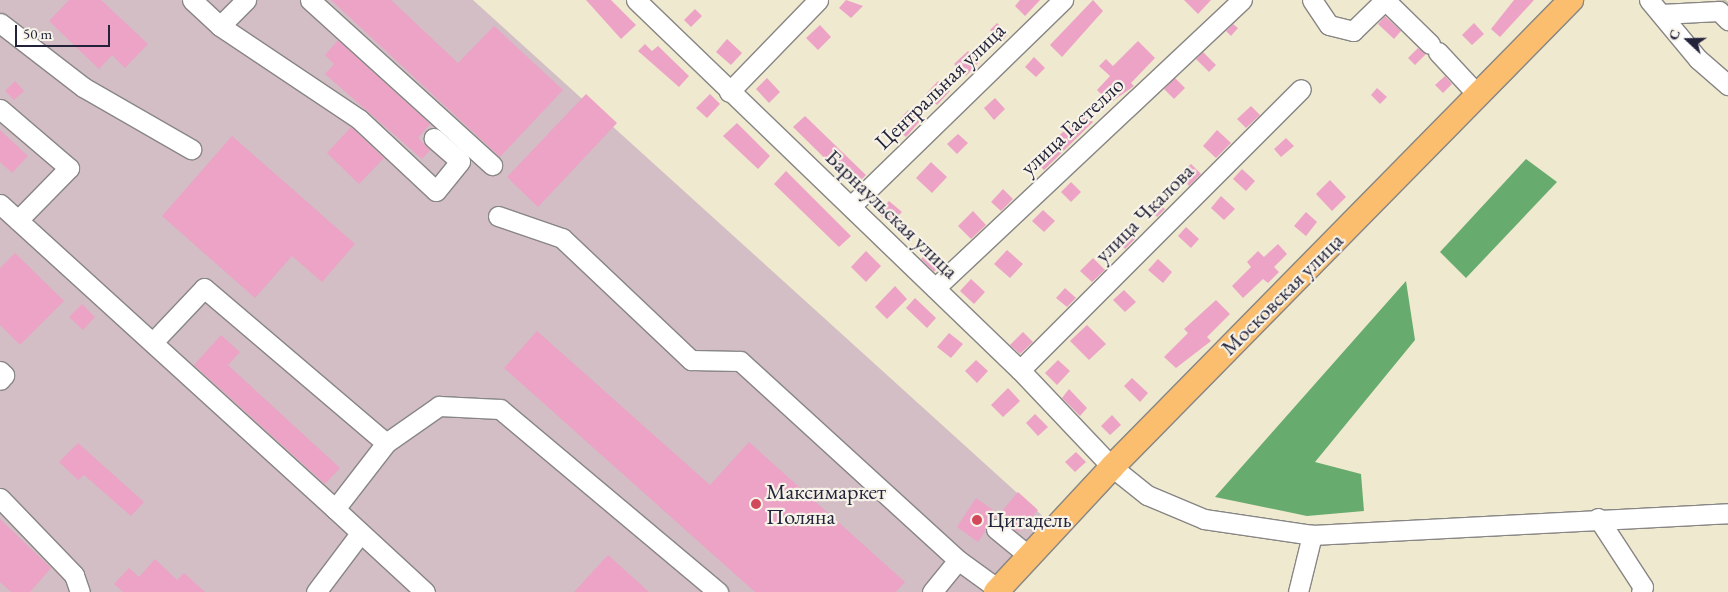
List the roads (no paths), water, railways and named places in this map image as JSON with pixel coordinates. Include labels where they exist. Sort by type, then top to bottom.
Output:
[{"type":"main road","name":"Московская улица","points":[[997,591],[1112,467],[1572,0]]},
{"type":"street","points":[[192,0],[220,26],[359,119],[436,190],[460,161],[434,138]]},
{"type":"street","points":[[220,26],[246,0]]},
{"type":"street","points":[[310,0],[492,165]]},
{"type":"street","name":"Барнаульская улица","points":[[636,0],[729,92],[851,206],[1020,370],[1112,467],[1147,494],[1204,519],[1312,534],[1728,512]]},
{"type":"street","points":[[729,92],[818,0]]},
{"type":"street","name":"Центральная улица","points":[[851,206],[1063,0]]},
{"type":"street","name":"улица Гастелло","points":[[935,288],[1242,0]]},
{"type":"street","points":[[1312,0],[1329,25],[1353,31],[1386,0],[1478,95]]},
{"type":"street","points":[[1655,7],[1718,11],[1728,20]]},
{"type":"street","points":[[1655,7],[1698,59],[1728,85]]},
{"type":"street","points":[[0,23],[83,87],[191,149]]},
{"type":"street","name":"улица Чкалова","points":[[1020,370],[1300,89]]},
{"type":"street","points":[[0,109],[69,168],[18,220]]},
{"type":"street","points":[[0,204],[335,509],[359,535],[425,592]]},
{"type":"street","points":[[498,216],[562,238],[691,360],[740,360],[958,560],[997,591]]},
{"type":"street","points":[[153,342],[204,288],[386,443]]},
{"type":"street","points":[[0,371],[4,375],[0,380]]},
{"type":"street","points":[[335,509],[386,443],[439,406],[500,409],[718,592]]},
{"type":"street","points":[[0,498],[74,575],[80,592]]},
{"type":"street","points":[[1598,518],[1643,590]]},
{"type":"street","points":[[996,529],[1029,556]]},
{"type":"street","points":[[1298,592],[1312,534]]},
{"type":"street","points":[[316,592],[359,535]]},
{"type":"street","points":[[932,592],[958,560]]},
{"type":"tunnel","points":[[1719,11],[1728,1]]},
{"type":"place","name":"Максимаркет Поляна","points":[[756,504]]},
{"type":"place","name":"Цитадель","points":[[977,520]]}]
